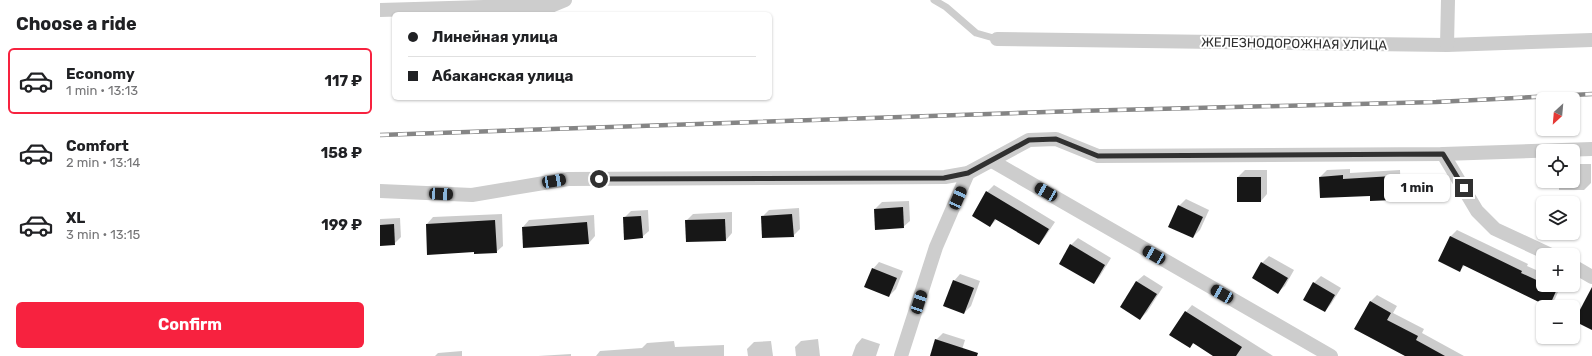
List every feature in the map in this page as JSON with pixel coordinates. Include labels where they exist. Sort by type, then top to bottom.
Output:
[{"type":"street","points":[[380,10],[553,5],[565,0]]},
{"type":"street","points":[[1447,45],[1448,0]]},
{"type":"street","name":"ЖЕЛЕЗНОДОРОЖНАЯ УЛИЦА","points":[[997,39],[1447,45],[1592,40]]},
{"type":"street","points":[[380,191],[472,195],[568,179],[944,178],[968,173],[1029,140],[1056,139],[1098,156],[1443,154],[1592,149]]},
{"type":"street","points":[[1443,154],[1478,211],[1495,229],[1536,248]]},
{"type":"street","points":[[992,161],[1330,356]]},
{"type":"street","points":[[901,356],[936,247],[968,173]]},
{"type":"street","points":[[1580,270],[1592,276]]},
{"type":"lane","points":[[934,0],[945,4],[976,32],[997,39]]},
{"type":"building","points":[[1343,175],[1343,179],[1393,176],[1394,200],[1370,201],[1370,196],[1320,198],[1319,177]]},
{"type":"building","points":[[1237,177],[1261,177],[1261,202],[1237,202]]},
{"type":"building","points":[[986,191],[1049,229],[1039,245],[995,219],[990,227],[972,216]]},
{"type":"building","points":[[1178,205],[1203,217],[1193,238],[1168,227]]},
{"type":"building","points":[[903,207],[904,228],[875,230],[874,209]]},
{"type":"building","points":[[792,214],[794,237],[762,238],[761,216]]},
{"type":"building","points":[[641,216],[643,238],[624,240],[623,217]]},
{"type":"building","points":[[725,219],[726,241],[686,242],[685,220]]},
{"type":"building","points":[[495,220],[497,253],[474,254],[474,252],[427,255],[426,224]]},
{"type":"building","points":[[587,222],[589,244],[523,248],[522,227]]},
{"type":"building","points":[[394,224],[395,245],[380,246],[380,225]]},
{"type":"building","points":[[1450,236],[1522,271],[1521,273],[1536,280],[1536,292],[1556,292],[1552,300],[1536,301],[1463,265],[1460,272],[1438,261]]},
{"type":"building","points":[[1070,244],[1105,265],[1094,284],[1059,264]]},
{"type":"building","points":[[1261,262],[1288,278],[1278,294],[1252,278]]},
{"type":"building","points":[[872,268],[897,278],[889,297],[864,287]]},
{"type":"building","points":[[953,280],[974,288],[964,314],[943,306]]},
{"type":"building","points":[[1136,281],[1157,294],[1140,320],[1120,307]]},
{"type":"building","points":[[1313,282],[1335,295],[1325,312],[1303,300]]},
{"type":"building","points":[[1592,287],[1592,330],[1580,324],[1580,310]]},
{"type":"building","points":[[1370,301],[1391,313],[1387,320],[1418,336],[1416,340],[1445,356],[1405,356],[1354,329]]},
{"type":"building","points":[[1185,311],[1242,347],[1236,356],[1213,356],[1193,343],[1190,348],[1169,335]]},
{"type":"building","points":[[935,339],[978,353],[977,356],[930,356]]},
{"type":"railway","points":[[380,135],[1077,111],[1436,102],[1592,94]]},
{"type":"route","points":[[599,179],[944,178],[968,173],[1029,140],[1056,139],[1098,156],[1443,154],[1464,188]]}]
